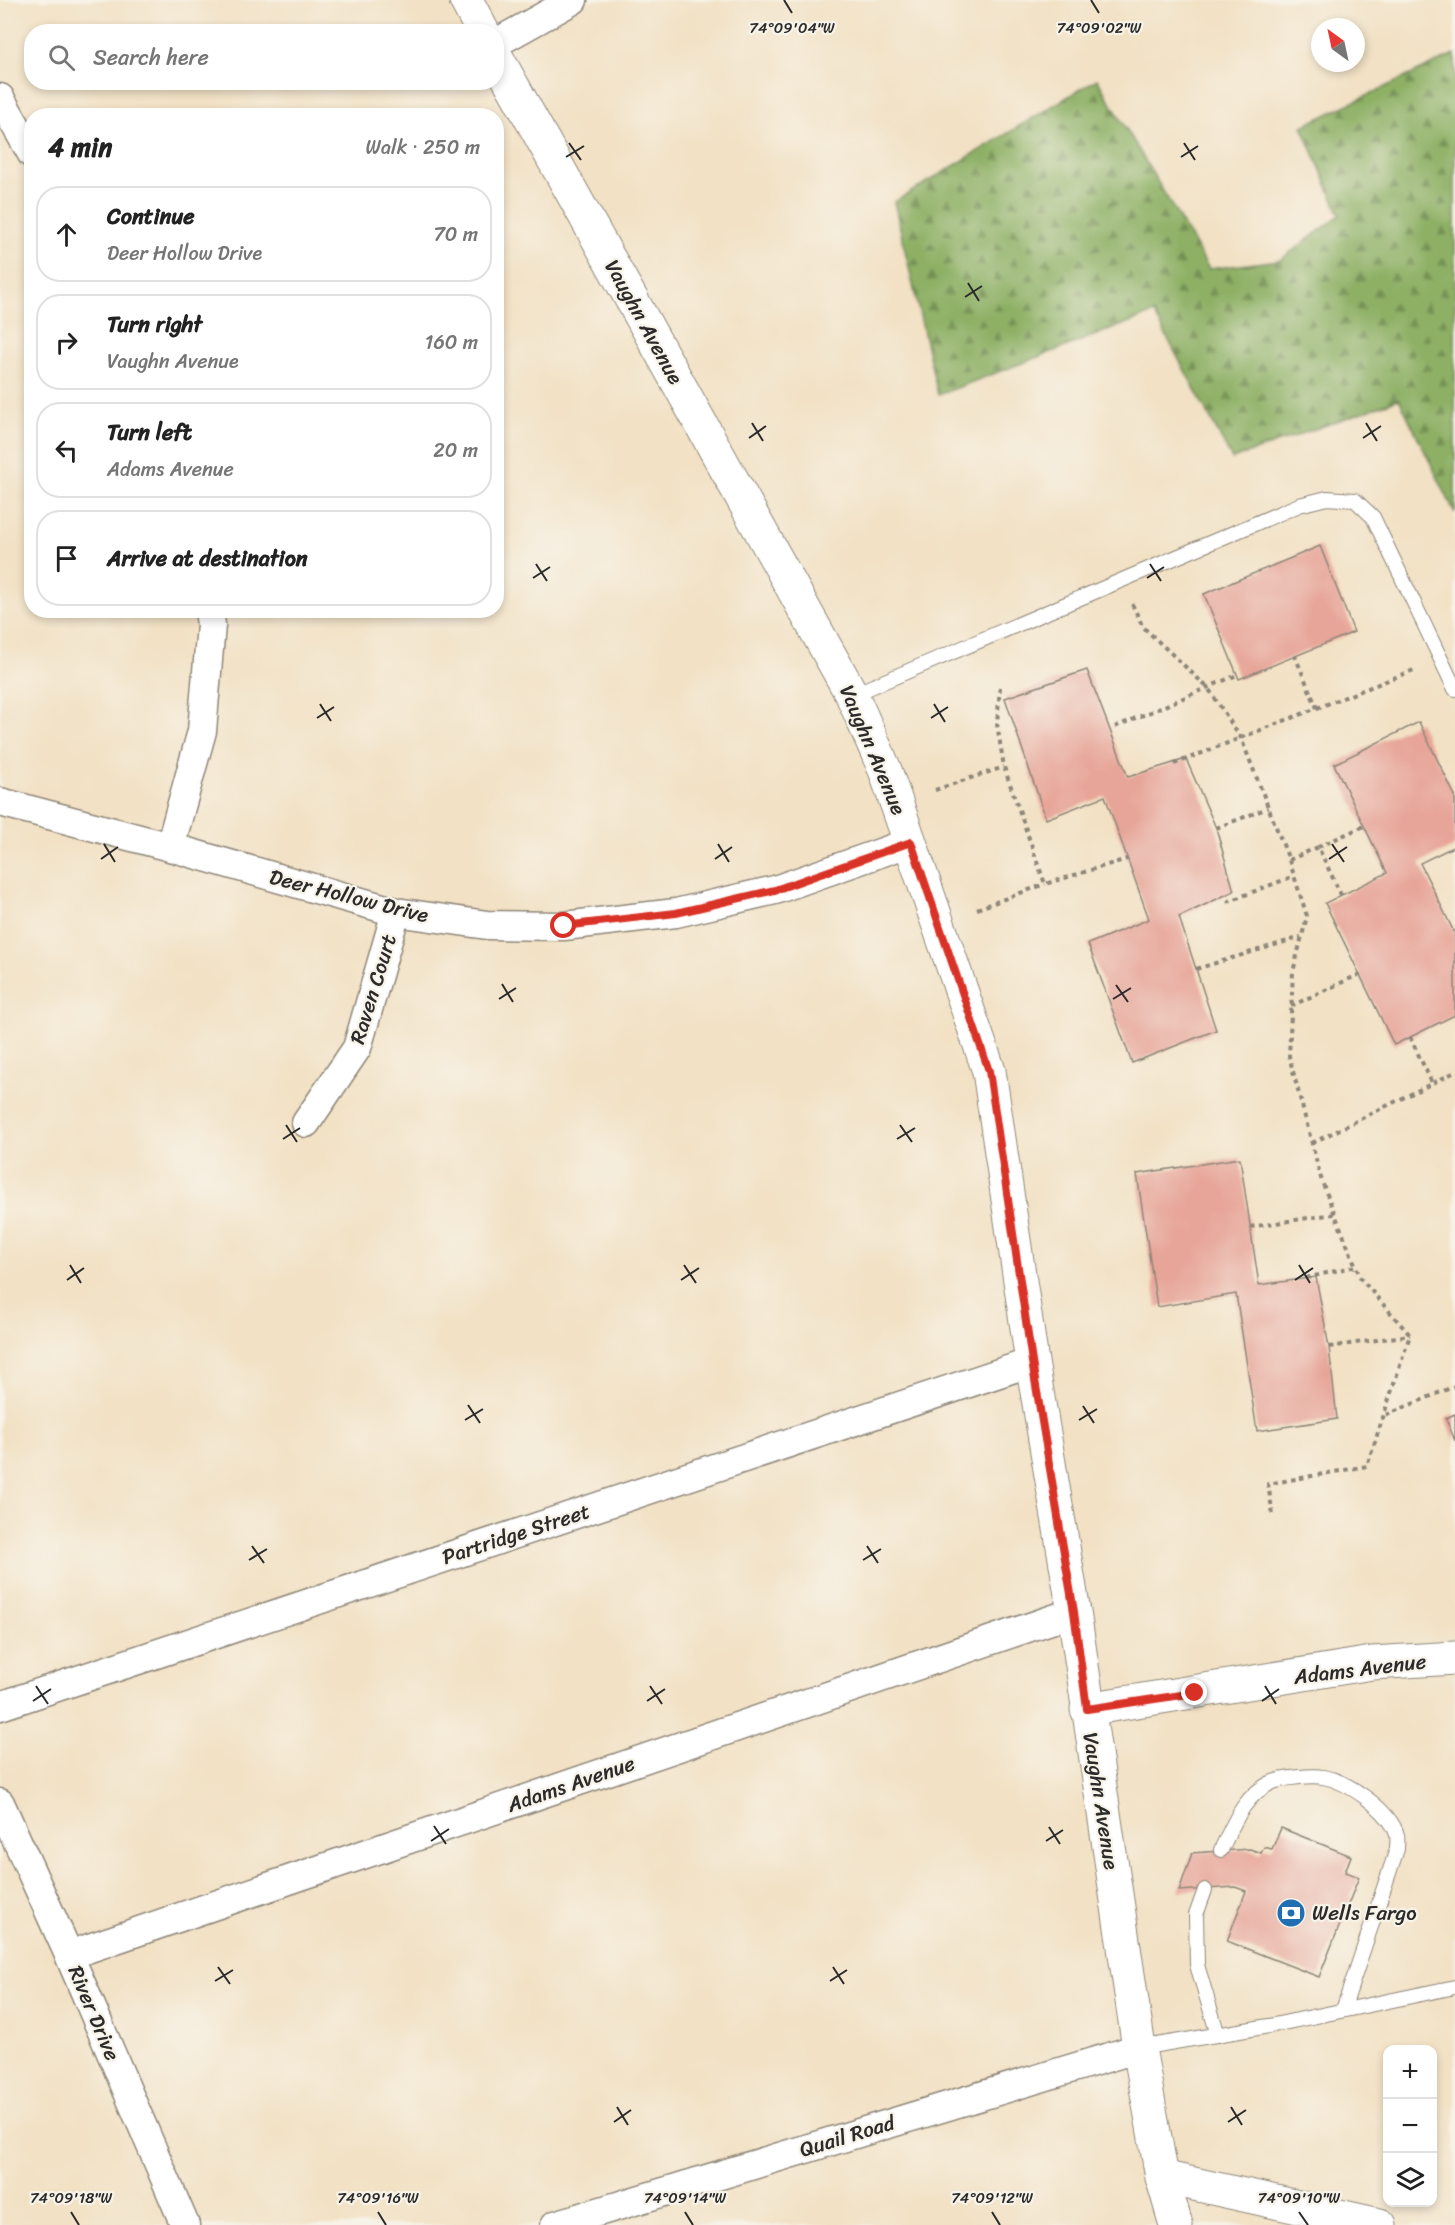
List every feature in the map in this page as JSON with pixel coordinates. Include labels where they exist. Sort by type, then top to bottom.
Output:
[{"type":"main road","points":[[466,0],[479,24]]},
{"type":"main road","name":"Vaughn Avenue","points":[[504,70],[852,695],[885,770],[989,1071],[1032,1362],[1074,1612],[1139,2048],[1162,2177],[1176,2225]]},
{"type":"main road","name":"Adams Avenue","points":[[1087,1709],[1372,1663],[1455,1658]]},
{"type":"main road","points":[[1162,2177],[1380,2225]]},
{"type":"street","points":[[504,39],[573,0]]},
{"type":"street","points":[[0,98],[24,140]]},
{"type":"street","points":[[170,847],[202,731],[210,618]]},
{"type":"street","name":"Deer Hollow Drive","points":[[0,802],[170,847],[396,912],[487,925],[564,926],[676,913],[775,890],[911,842]]},
{"type":"street","name":"Raven Court","points":[[306,1123],[357,1048],[396,912]]},
{"type":"street","name":"Partridge Street","points":[[0,1706],[1032,1362]]},
{"type":"street","name":"Adams Avenue","points":[[69,1955],[1074,1612]]},
{"type":"street","name":"River Drive","points":[[0,1803],[69,1955],[185,2225]]},
{"type":"street","name":"Quail Road","points":[[555,2225],[1139,2048]]},
{"type":"lane","points":[[852,695],[1299,505],[1327,498],[1355,500],[1373,517],[1455,689]]},
{"type":"lane","points":[[1221,1850],[1240,1810],[1255,1794],[1273,1782],[1323,1777],[1354,1790],[1376,1806],[1390,1821],[1397,1835],[1397,1848],[1343,2010]]},
{"type":"lane","points":[[1205,1890],[1196,1915],[1197,1965],[1218,2035]]},
{"type":"lane","points":[[1139,2048],[1218,2035],[1455,1987]]},
{"type":"path","points":[[1131,600],[1143,627],[1208,688],[1241,738],[1289,860],[1307,916],[1293,972],[1289,1056],[1322,1182],[1361,1280],[1410,1335]]},
{"type":"path","points":[[1295,656],[1317,708]]},
{"type":"path","points":[[1174,764],[1414,670]]},
{"type":"path","points":[[1115,727],[1237,675]]},
{"type":"path","points":[[1000,687],[997,724],[1004,767],[1045,884]]},
{"type":"path","points":[[935,790],[1004,767]]},
{"type":"path","points":[[1216,828],[1268,808]]},
{"type":"path","points":[[1289,860],[1364,826]]},
{"type":"path","points":[[1318,847],[1341,895]]},
{"type":"path","points":[[977,909],[1045,884],[1127,859]]},
{"type":"path","points":[[1227,902],[1294,876]]},
{"type":"path","points":[[1196,969],[1302,937]]},
{"type":"path","points":[[1291,1006],[1360,974]]},
{"type":"path","points":[[1410,1037],[1432,1083]]},
{"type":"path","points":[[1312,1143],[1455,1072]]},
{"type":"path","points":[[1250,1227],[1334,1214]]},
{"type":"path","points":[[1306,1278],[1356,1266]]},
{"type":"path","points":[[1329,1347],[1410,1335]]},
{"type":"path","points":[[1273,1515],[1268,1484],[1367,1466],[1410,1335]]},
{"type":"path","points":[[1385,1415],[1455,1386]]},
{"type":"green space","points":[[1455,54],[1455,513],[1399,399],[1232,459],[1154,313],[938,395],[894,202],[1097,79],[1209,269],[1280,260],[1340,215],[1302,126]]},
{"type":"building","points":[[1320,546],[1354,632],[1239,679],[1204,594]]},
{"type":"building","points":[[1087,670],[1128,777],[1186,759],[1216,828],[1234,891],[1179,917],[1216,1030],[1132,1063],[1088,944],[1149,919],[1105,796],[1046,819],[1005,698]]},
{"type":"building","points":[[1419,722],[1455,796],[1455,846],[1420,863],[1455,934],[1455,1015],[1394,1045],[1325,903],[1387,873],[1334,764]]},
{"type":"building","points":[[1240,1158],[1259,1285],[1316,1277],[1329,1347],[1337,1419],[1257,1431],[1236,1294],[1157,1307],[1137,1174]]},
{"type":"building","points":[[1455,1414],[1455,1441],[1446,1418]]},
{"type":"building","points":[[1281,1828],[1351,1856],[1345,1872],[1359,1877],[1319,1977],[1227,1941],[1246,1891],[1235,1887],[1179,1891],[1192,1853],[1250,1849],[1261,1853],[1264,1847],[1272,1849]]},
{"type":"place","name":"Wells Fargo","points":[[1291,1913]]},
{"type":"route","points":[[564,926],[676,913],[775,890],[911,842],[989,1071],[1032,1362],[1074,1612],[1087,1709],[1195,1693]]}]
